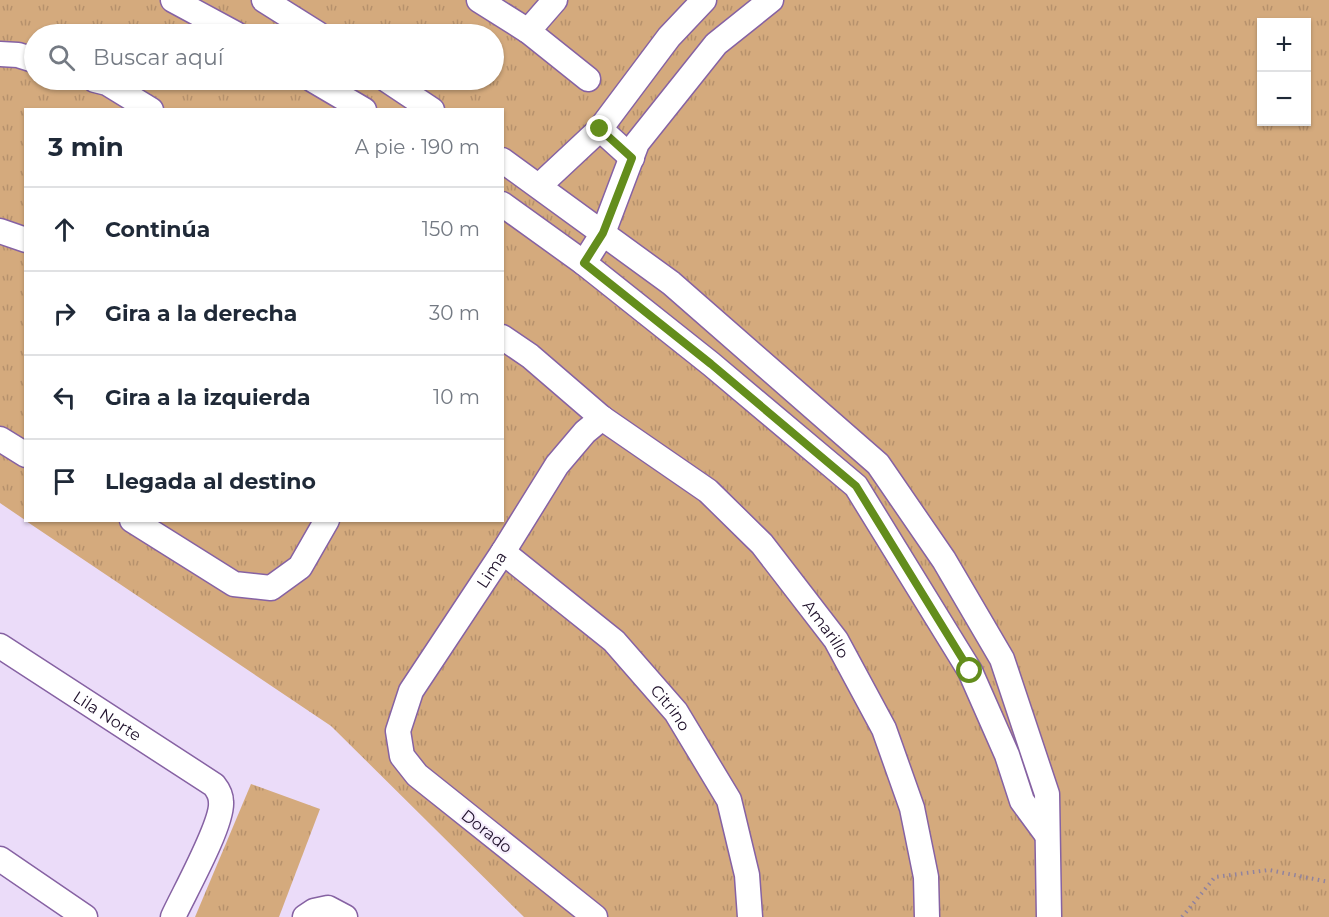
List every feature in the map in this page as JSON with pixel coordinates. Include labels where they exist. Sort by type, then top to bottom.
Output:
[{"type":"street","points":[[173,0],[217,24]]},
{"type":"street","points":[[264,0],[302,24]]},
{"type":"street","points":[[479,0],[528,31],[588,79]]},
{"type":"street","points":[[528,31],[555,0]]},
{"type":"street","points":[[539,186],[600,129],[669,37],[704,0]]},
{"type":"street","points":[[584,263],[603,233],[637,143],[716,44],[771,0]]},
{"type":"street","points":[[0,54],[24,57]]},
{"type":"street","points":[[118,90],[148,108]]},
{"type":"street","points":[[330,90],[361,108]]},
{"type":"street","points":[[402,90],[429,108]]},
{"type":"street","points":[[600,129],[632,158]]},
{"type":"street","points":[[504,161],[671,283],[878,464],[944,560],[1002,659],[1047,794],[1049,917]]},
{"type":"street","points":[[504,205],[584,263],[711,364],[856,486],[970,671],[1007,755],[1022,801],[1047,835]]},
{"type":"street","points":[[0,231],[24,239]]},
{"type":"street","name":"Amarillo","points":[[504,338],[530,356],[602,418],[708,491],[762,544],[836,640],[884,729],[912,808],[926,877],[927,917]]},
{"type":"street","name":"Lima","points":[[398,731],[411,692],[557,465],[585,432],[602,418]]},
{"type":"street","points":[[0,439],[24,454]]},
{"type":"street","points":[[135,522],[234,584],[271,588],[300,567],[326,522]]},
{"type":"street","name":"Citrino","points":[[503,552],[614,641],[676,712],[729,800],[747,875],[750,917]]},
{"type":"street","name":"Lila Norte","points":[[0,646],[214,785],[221,801],[220,811],[173,917]]},
{"type":"street","name":"Dorado","points":[[398,731],[402,756],[417,776],[595,917]]},
{"type":"street","points":[[0,859],[85,917]]},
{"type":"street","points":[[306,917],[314,911],[328,908],[345,917]]},
{"type":"path","points":[[1182,917],[1215,877],[1269,870],[1329,882]]},
{"type":"green space","points":[[0,0],[1329,0],[1329,917],[524,917],[331,726],[27,522],[504,522],[504,108],[24,108],[24,519],[0,503]]},
{"type":"green space","points":[[251,784],[320,809],[279,917],[195,917]]},
{"type":"route","points":[[600,129],[632,158],[603,233],[584,263],[711,364],[856,486],[970,671]]}]
